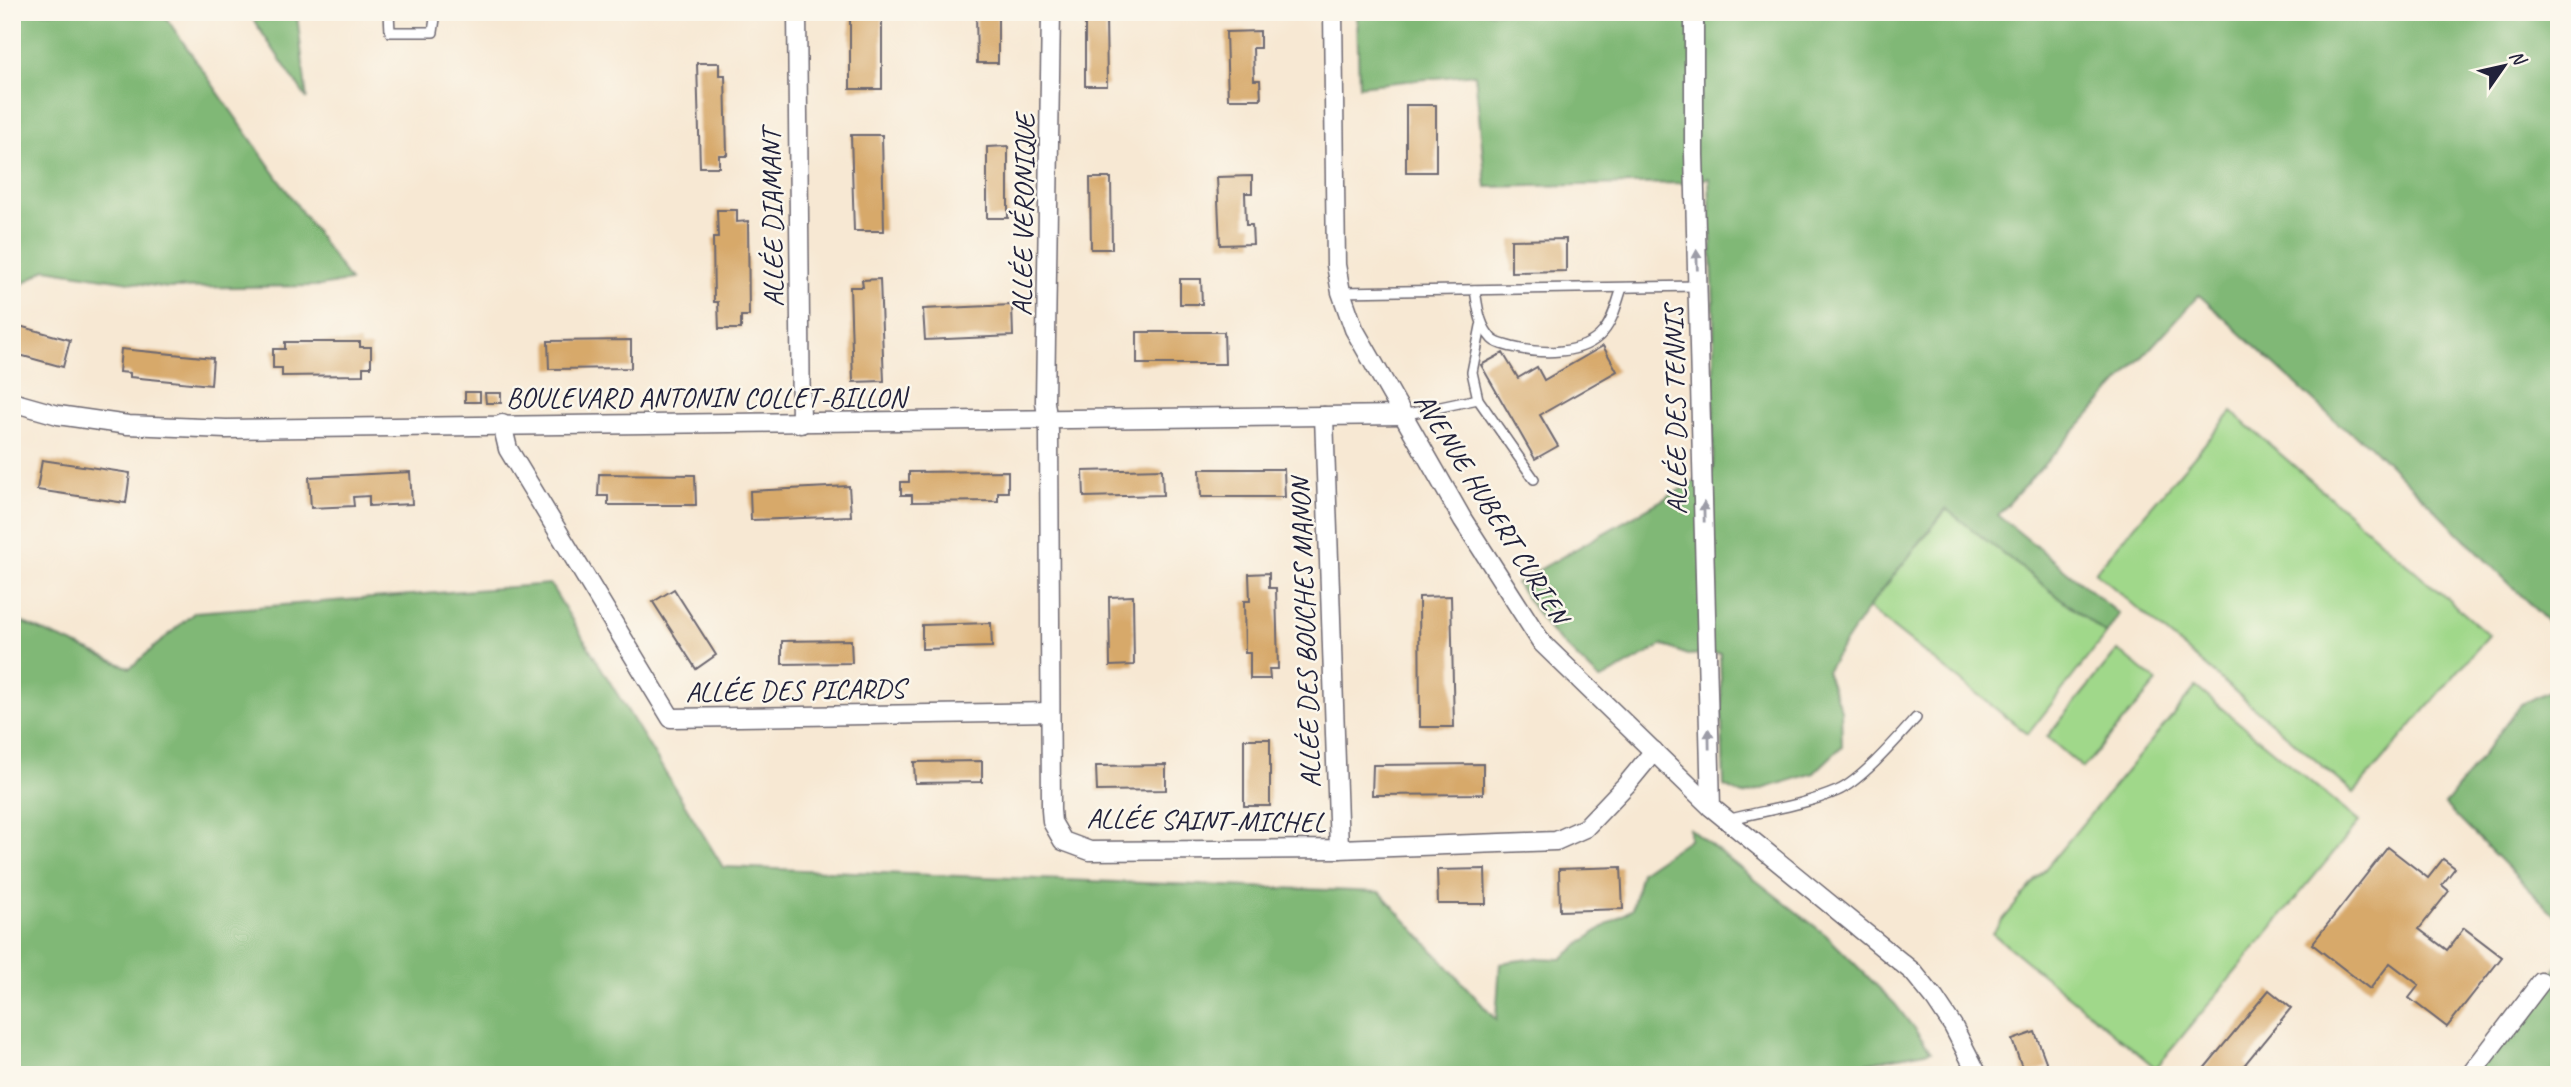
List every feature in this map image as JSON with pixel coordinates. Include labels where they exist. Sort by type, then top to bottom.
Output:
[{"type":"street","name":"ALLÉE DIAMANT","points":[[797,12],[801,424]]},
{"type":"street","name":"ALLÉE VÉRONIQUE","points":[[1048,418],[1045,402],[1051,12]]},
{"type":"street","name":"AVENUE HUBERT CURIEN","points":[[1333,12],[1336,265],[1341,292],[1354,330],[1462,520],[1542,643],[1711,807],[1913,972],[1953,1026],[1977,1074]]},
{"type":"street","name":"ALLÉE DES TENNIS","points":[[1694,12],[1694,154],[1711,807]]},
{"type":"street","name":"BOULEVARD ANTONIN COLLET-BILLON","points":[[12,402],[58,415],[128,425],[226,429],[1404,415]]},
{"type":"street","name":"ALLÉE DES BOUCHES MANON","points":[[1324,416],[1339,849]]},
{"type":"street","name":"ALLÉE SAINT-MICHEL","points":[[1048,418],[1052,822],[1063,841],[1090,851],[1339,849],[1556,841],[1586,828],[1654,751]]},
{"type":"street","name":"ALLÉE DES PICARDS","points":[[502,425],[508,449],[671,718],[1050,712]]},
{"type":"street","points":[[2470,1075],[2541,982]]},
{"type":"lane","points":[[389,12],[390,32],[433,32],[436,12]]},
{"type":"lane","points":[[1341,292],[1698,286]]},
{"type":"lane","points":[[1481,326],[1494,342],[1532,352],[1569,350],[1588,344],[1603,332],[1622,288]]},
{"type":"lane","points":[[1475,290],[1481,326],[1472,372],[1478,399],[1534,479]]},
{"type":"lane","points":[[1404,415],[1478,399]]},
{"type":"lane","points":[[1727,820],[1792,806],[1840,790],[1877,759],[1916,718]]},
{"type":"green space","points":[[12,12],[162,12],[350,281],[320,286],[168,288],[46,269],[15,289],[12,288]]},
{"type":"green space","points":[[248,12],[313,12],[297,15],[307,99]]},
{"type":"green space","points":[[1357,12],[2559,12],[2559,633],[2370,445],[2342,427],[2199,295],[1998,515],[2119,614],[2106,634],[1946,509],[1868,608],[1826,671],[1841,710],[1842,746],[1814,773],[1743,795],[1724,786],[1720,653],[1687,655],[1663,645],[1600,680],[1550,631],[1516,583],[1713,471],[1714,311],[1709,178],[1684,183],[1486,187],[1475,74],[1359,86]]},
{"type":"green space","points":[[2232,412],[2489,635],[2354,793],[2095,572]]},
{"type":"green space","points":[[1947,509],[2106,634],[2028,734],[1868,608]]},
{"type":"green space","points":[[550,584],[723,867],[1380,892],[1496,1020],[1500,963],[1536,958],[1561,959],[1597,931],[1632,909],[1641,872],[1689,839],[1689,828],[1826,935],[1895,1004],[1931,1051],[1802,1075],[12,1075],[12,618],[130,668],[195,612]]},
{"type":"green space","points":[[2118,650],[2157,682],[2083,768],[2047,737]]},
{"type":"green space","points":[[2559,686],[2559,919],[2445,805],[2521,704]]},
{"type":"green space","points":[[2196,687],[2359,822],[2156,1068],[1992,933]]},
{"type":"green space","points":[[2559,965],[2559,1075],[2473,1075]]},
{"type":"building","points":[[850,12],[882,12],[882,89],[850,89]]},
{"type":"building","points":[[976,12],[998,12],[998,63],[977,63]]},
{"type":"building","points":[[1085,15],[1106,15],[1107,86],[1085,86]]},
{"type":"building","points":[[1260,31],[1260,48],[1253,48],[1254,80],[1260,80],[1261,99],[1228,99],[1226,32]]},
{"type":"building","points":[[697,63],[719,63],[719,75],[725,75],[727,155],[719,155],[719,167],[700,167]]},
{"type":"building","points":[[1406,105],[1436,105],[1436,172],[1406,172]]},
{"type":"building","points":[[851,135],[882,135],[884,231],[854,231]]},
{"type":"building","points":[[1008,146],[1008,218],[987,218],[987,147]]},
{"type":"building","points":[[1252,176],[1252,193],[1245,193],[1246,225],[1252,225],[1253,244],[1220,245],[1217,177]]},
{"type":"building","points":[[1090,178],[1111,178],[1112,249],[1091,249]]},
{"type":"building","points":[[717,210],[737,210],[737,222],[748,221],[749,316],[741,316],[741,329],[719,329],[718,302],[714,302],[713,238],[718,238]]},
{"type":"building","points":[[1566,239],[1566,271],[1511,272],[1511,240]]},
{"type":"building","points":[[880,279],[884,381],[853,382],[850,287],[863,287],[862,280]]},
{"type":"building","points":[[1180,279],[1201,279],[1202,304],[1180,304]]},
{"type":"building","points":[[1012,305],[1013,336],[925,340],[923,309]]},
{"type":"building","points":[[12,324],[70,340],[63,367],[12,353]]},
{"type":"building","points":[[1137,332],[1224,332],[1225,364],[1137,364]]},
{"type":"building","points":[[631,340],[631,368],[549,369],[548,341]]},
{"type":"building","points":[[285,342],[360,342],[360,347],[371,347],[371,367],[363,367],[363,375],[282,376],[282,368],[273,368],[273,349],[285,349]]},
{"type":"building","points":[[1603,346],[1617,371],[1540,415],[1558,446],[1535,459],[1481,365],[1503,353],[1518,378],[1537,367],[1544,380]]},
{"type":"building","points":[[121,349],[213,358],[211,385],[130,377],[130,373],[119,372]]},
{"type":"building","points":[[465,392],[480,392],[480,402],[465,402]]},
{"type":"building","points":[[485,393],[501,393],[501,403],[486,403]]},
{"type":"building","points":[[42,460],[130,473],[126,503],[37,490]]},
{"type":"building","points":[[1162,469],[1163,495],[1084,497],[1083,471]]},
{"type":"building","points":[[1200,469],[1284,469],[1285,497],[1201,497]]},
{"type":"building","points":[[1008,471],[1008,492],[998,492],[998,501],[912,502],[912,495],[901,495],[901,482],[909,482],[909,472]]},
{"type":"building","points":[[410,472],[412,504],[369,506],[369,496],[353,497],[354,506],[311,508],[309,477]]},
{"type":"building","points":[[599,474],[695,475],[696,505],[608,505],[608,496],[598,496]]},
{"type":"building","points":[[849,486],[851,516],[751,520],[750,491]]},
{"type":"building","points":[[1269,573],[1269,588],[1276,588],[1278,669],[1269,669],[1270,679],[1250,679],[1250,653],[1245,653],[1244,601],[1250,601],[1249,574]]},
{"type":"building","points":[[674,589],[716,655],[696,669],[653,602]]},
{"type":"building","points":[[1133,596],[1134,665],[1110,666],[1109,597]]},
{"type":"building","points":[[1451,596],[1454,727],[1420,727],[1419,597]]},
{"type":"building","points":[[991,623],[992,647],[922,649],[922,625]]},
{"type":"building","points":[[851,640],[852,663],[782,664],[782,641]]},
{"type":"building","points":[[1244,739],[1270,739],[1270,806],[1244,806]]},
{"type":"building","points":[[982,761],[982,782],[915,783],[914,762]]},
{"type":"building","points":[[1483,764],[1483,794],[1372,795],[1373,765]]},
{"type":"building","points":[[1166,765],[1166,790],[1097,791],[1096,766]]},
{"type":"building","points":[[2388,847],[2428,878],[2443,859],[2455,868],[2442,885],[2449,891],[2419,929],[2447,950],[2464,928],[2502,957],[2447,1027],[2409,998],[2419,985],[2390,963],[2370,989],[2312,944]]},
{"type":"building","points":[[1621,867],[1623,909],[1560,911],[1559,869]]},
{"type":"building","points":[[1485,869],[1486,904],[1438,904],[1437,870]]},
{"type":"building","points":[[2269,990],[2291,1008],[2245,1064],[2258,1075],[2206,1075],[2202,1071]]},
{"type":"building","points":[[2035,1032],[2048,1067],[2025,1075],[2012,1040]]}]
